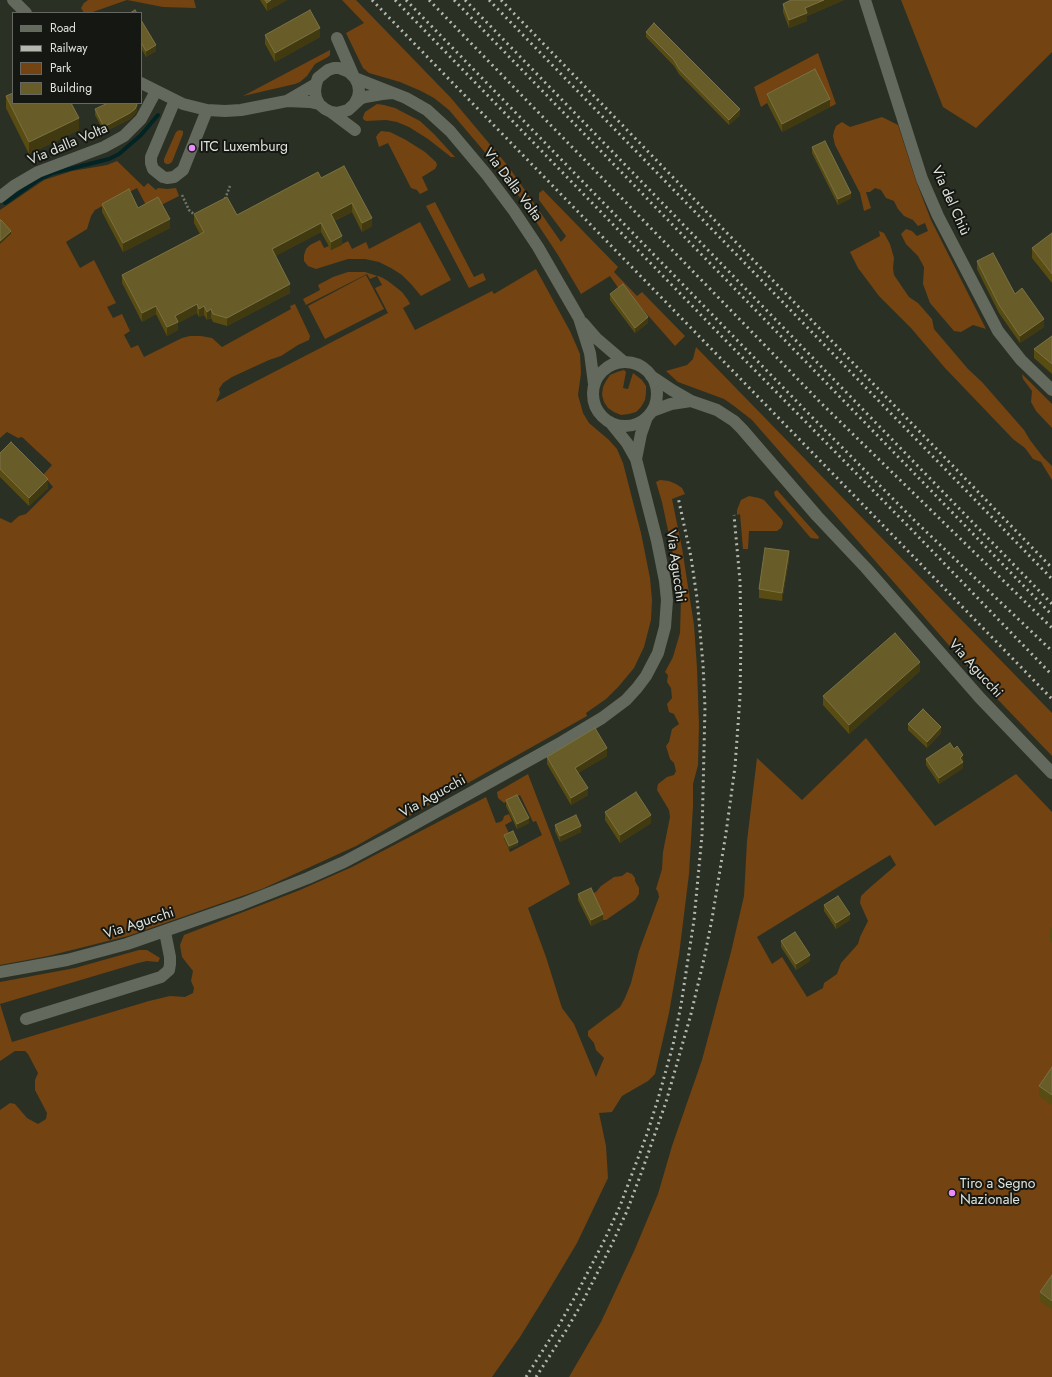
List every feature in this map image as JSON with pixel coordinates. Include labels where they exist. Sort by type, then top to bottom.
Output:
[{"type":"street","points":[[13,0],[25,12]]},
{"type":"street","name":"Via del Chiù","points":[[865,0],[922,179],[938,216],[998,331],[1021,360],[1052,390]]},
{"type":"street","points":[[338,42],[354,76],[359,91],[358,97],[353,105],[355,130],[325,109],[319,104],[316,98],[316,84],[323,73],[334,68],[338,59],[338,42]]},
{"type":"street","name":"Via Dalla Volta","points":[[334,68],[344,70],[354,76],[413,101],[434,116],[450,131],[471,155],[506,200],[535,242],[579,318],[590,353],[594,384]]},
{"type":"street","points":[[142,84],[175,100],[192,107],[206,110],[225,112],[287,101],[319,104]]},
{"type":"street","points":[[287,101],[316,84]]},
{"type":"street","name":"Via dalla Volta","points":[[0,197],[14,186],[38,172],[104,147],[124,136],[141,119],[156,91]]},
{"type":"street","name":"Via Dalla Volta","points":[[331,112],[344,112],[360,99],[368,96],[394,93]]},
{"type":"street","points":[[175,100],[151,156],[150,163],[153,169],[162,177],[174,177],[183,170],[206,110]]},
{"type":"street","name":"Via Dalla Volta","points":[[579,318],[596,338],[624,362]]},
{"type":"street","points":[[624,362],[640,366],[651,376],[656,384],[657,395],[655,404],[649,414],[640,422],[628,426],[622,426],[610,422],[598,413],[592,391],[594,384],[602,370],[609,366],[624,362]]},
{"type":"street","name":"Via Agucchi","points":[[651,376],[691,401],[717,410],[734,421],[980,698],[1052,773]]},
{"type":"street","name":"Via Agucchi","points":[[636,459],[640,440],[649,414],[671,404],[691,401]]},
{"type":"street","name":"Via Agucchi","points":[[0,972],[87,955],[164,932],[282,889],[351,858],[393,836],[612,712],[631,695],[649,671],[658,653],[664,634],[667,608],[665,581],[657,541],[636,459],[627,442],[610,422]]},
{"type":"street","points":[[26,1019],[162,977],[169,970],[170,964],[170,957],[164,932]]},
{"type":"path","points":[[222,202],[227,196],[230,186]]},
{"type":"path","points":[[182,195],[189,210],[198,216]]},
{"type":"green space","points":[[88,0],[127,0],[93,12],[83,12],[81,8]]},
{"type":"green space","points":[[127,0],[194,0],[196,8],[163,7]]},
{"type":"green space","points":[[342,0],[356,0],[451,98],[508,166],[561,242],[566,236],[539,200],[539,193],[543,190],[618,267],[614,272],[637,296],[642,292],[685,336],[675,346],[623,287],[619,289],[610,276],[581,294],[558,255],[523,202],[500,170],[449,110],[434,98],[421,91],[400,82],[369,73],[363,68],[346,33],[364,23]]},
{"type":"green space","points":[[901,0],[1052,0],[1052,52],[976,128],[943,107]]},
{"type":"green space","points":[[330,50],[330,55],[315,64],[307,76],[300,82],[243,96]]},
{"type":"green space","points":[[818,53],[836,104],[830,107],[767,103],[761,107],[754,87]]},
{"type":"green space","points":[[377,104],[395,108],[420,121],[455,157],[451,157],[428,139],[409,127],[397,122],[386,120],[366,121],[363,119],[365,112]]},
{"type":"green space","points":[[882,117],[898,125],[916,181],[931,220],[986,329],[973,325],[961,332],[954,331],[930,303],[923,284],[924,267],[918,256],[906,244],[901,234],[906,229],[912,231],[917,236],[928,231],[925,223],[918,226],[913,220],[904,216],[894,201],[886,198],[881,190],[875,188],[870,192],[866,192],[871,208],[864,211],[860,193],[835,145],[833,136],[836,126],[842,122],[850,127]]},
{"type":"green space","points":[[179,130],[183,131],[183,134],[172,162],[166,164],[164,159],[176,132]]},
{"type":"green space","points":[[381,131],[390,132],[406,140],[425,152],[436,162],[437,165],[435,169],[422,177],[428,190],[420,194],[417,190],[411,188],[388,143],[379,147],[376,137]]},
{"type":"green space","points":[[117,161],[144,187],[148,183],[156,190],[158,188],[176,188],[179,196],[149,211],[137,188],[95,210],[91,216],[87,229],[66,242],[80,268],[94,260],[116,303],[107,307],[113,318],[122,314],[130,331],[124,335],[131,348],[138,345],[144,357],[182,338],[190,336],[212,338],[222,347],[291,309],[290,306],[295,304],[310,336],[309,340],[281,356],[232,377],[223,383],[219,389],[220,393],[216,402],[388,313],[375,288],[382,285],[377,276],[370,279],[367,274],[306,305],[303,299],[320,290],[318,285],[333,277],[348,272],[365,272],[381,277],[388,281],[402,292],[408,300],[410,304],[403,308],[415,330],[492,291],[494,294],[536,269],[570,331],[580,354],[581,373],[578,395],[583,413],[589,423],[617,449],[623,463],[641,533],[650,578],[652,600],[651,620],[644,647],[634,668],[606,699],[586,713],[587,716],[356,846],[262,889],[128,936],[48,956],[0,965],[0,518],[11,523],[19,516],[26,514],[53,487],[43,475],[52,465],[22,437],[18,438],[7,432],[0,438],[0,210],[44,180],[72,171],[107,165]]},
{"type":"green space","points":[[435,202],[474,277],[483,273],[486,280],[469,288],[426,206]]},
{"type":"green space","points":[[420,222],[451,280],[421,296],[402,275],[379,262],[365,259],[348,259],[316,269],[308,266],[304,261],[306,249],[310,245],[320,240],[324,248],[329,246],[331,250],[348,241],[352,249],[366,242],[369,249]]},
{"type":"green space","points":[[879,231],[884,233],[890,244],[894,258],[894,275],[909,297],[918,303],[932,319],[934,329],[968,369],[982,382],[1024,430],[1043,457],[1052,466],[1052,480],[1041,462],[1033,459],[1025,448],[1013,439],[945,368],[911,328],[879,296],[858,268],[850,252],[880,236]]},
{"type":"green space","points":[[366,275],[384,309],[325,339],[308,306]]},
{"type":"green space","points":[[696,347],[1052,713],[1052,756],[981,682],[752,420],[724,399],[678,382],[666,371],[687,365],[693,359]]},
{"type":"green space","points":[[624,370],[626,372],[623,388],[628,389],[633,373],[642,380],[646,386],[646,393],[645,400],[636,412],[621,415],[608,408],[602,395],[603,387],[610,375]]},
{"type":"green space","points":[[1022,374],[1052,404],[1052,428],[1036,411],[1031,402],[1032,391],[1023,379]]},
{"type":"green space","points":[[660,480],[669,481],[682,488],[685,494],[672,499],[682,548],[694,625],[699,725],[698,765],[693,784],[689,874],[679,955],[669,1013],[655,1074],[648,1081],[622,1096],[612,1112],[599,1113],[606,1146],[608,1178],[577,1243],[520,1337],[492,1377],[0,1377],[0,1110],[10,1103],[15,1104],[27,1118],[38,1124],[46,1119],[47,1113],[35,1090],[35,1080],[38,1073],[28,1054],[25,1051],[15,1051],[0,1061],[0,1004],[12,1042],[149,1001],[170,996],[185,997],[193,993],[194,988],[191,981],[193,971],[182,957],[180,945],[184,935],[300,890],[352,867],[486,797],[496,823],[503,820],[504,816],[509,814],[512,821],[505,825],[510,835],[504,838],[510,852],[542,835],[536,821],[533,822],[520,795],[504,803],[498,798],[497,792],[528,774],[570,884],[528,908],[546,957],[562,1008],[574,1024],[596,1077],[604,1058],[596,1050],[594,1043],[588,1036],[588,1031],[620,1007],[625,998],[631,983],[639,951],[659,897],[656,889],[662,869],[663,852],[670,817],[669,810],[657,790],[658,784],[667,777],[674,775],[676,771],[666,746],[669,742],[672,729],[679,724],[674,714],[669,712],[667,704],[672,698],[671,688],[667,682],[668,675],[665,672],[673,657],[680,633],[681,599],[662,502],[656,482]]},
{"type":"green space","points":[[777,490],[819,537],[818,539],[811,538],[809,536],[775,496],[774,492]]},
{"type":"green space","points":[[749,496],[764,500],[783,523],[781,528],[777,531],[749,531],[748,549],[743,549],[740,514],[737,515],[737,510],[741,500]]},
{"type":"green space","points":[[866,738],[935,826],[1016,774],[1052,812],[1052,1377],[569,1377],[601,1322],[635,1249],[658,1194],[672,1146],[702,1060],[731,952],[744,896],[747,841],[757,758],[802,800]],"holes":[[[890,855],[896,865],[861,896],[860,903],[868,921],[858,944],[841,963],[837,974],[824,983],[823,988],[807,997],[782,957],[772,964],[757,937]]]},
{"type":"green space","points":[[627,872],[632,874],[635,878],[639,888],[639,894],[635,900],[606,920],[603,920],[591,894],[596,892],[601,886],[614,877],[622,876]]},
{"type":"green space","points":[[139,950],[147,950],[160,958],[158,962],[147,961],[138,963],[0,1004],[0,982],[75,968]]},
{"type":"building","points":[[791,0],[824,0],[805,8],[807,13],[789,20],[783,4]]},
{"type":"building","points":[[310,10],[320,28],[275,53],[265,35]]},
{"type":"building","points":[[142,22],[156,45],[146,51],[142,44]]},
{"type":"building","points":[[654,23],[740,109],[729,120],[679,69],[674,60],[646,32]]},
{"type":"building","points":[[815,69],[830,99],[782,124],[767,94]]},
{"type":"building","points":[[12,93],[12,104],[72,104],[79,118],[29,142],[6,96]]},
{"type":"building","points":[[106,104],[137,105],[130,113],[104,127],[95,109]]},
{"type":"building","points":[[825,141],[851,193],[838,199],[812,147]]},
{"type":"building","points":[[344,166],[372,218],[362,223],[352,203],[331,214],[342,236],[331,242],[321,223],[272,249],[290,284],[227,318],[213,314],[211,309],[207,312],[204,306],[199,309],[197,304],[175,316],[178,322],[167,327],[156,306],[142,313],[122,275],[204,232],[194,214],[227,197],[237,215],[318,172],[321,178]]},
{"type":"building","points":[[129,189],[138,208],[158,197],[170,219],[123,243],[102,204]]},
{"type":"building","points":[[0,220],[11,231],[0,241]]},
{"type":"building","points":[[1052,233],[1052,274],[1032,248]]},
{"type":"building","points":[[993,253],[1015,294],[1022,288],[1044,319],[1020,336],[999,305],[977,261]]},
{"type":"building","points":[[623,284],[648,317],[635,328],[610,294]]},
{"type":"building","points":[[1052,336],[1052,364],[1034,349]]},
{"type":"building","points":[[11,442],[48,479],[29,498],[0,469],[0,453]]},
{"type":"building","points":[[765,548],[789,551],[782,593],[759,589]]},
{"type":"building","points":[[895,633],[920,662],[849,725],[823,696]]},
{"type":"building","points":[[923,709],[941,727],[927,742],[908,724]]},
{"type":"building","points":[[595,728],[607,748],[575,768],[588,788],[571,798],[547,757]]},
{"type":"building","points":[[950,743],[954,749],[957,746],[963,755],[960,758],[963,762],[939,778],[926,759]]},
{"type":"building","points":[[636,792],[651,815],[620,835],[605,812]]},
{"type":"building","points":[[517,795],[529,818],[517,824],[506,800]]},
{"type":"building","points":[[576,815],[581,826],[560,836],[555,825]]},
{"type":"building","points":[[513,831],[518,842],[509,846],[504,835]]},
{"type":"building","points":[[591,888],[603,914],[591,920],[578,894]]},
{"type":"building","points":[[838,896],[850,914],[836,923],[824,905]]},
{"type":"building","points":[[795,932],[810,955],[796,964],[781,941]]},
{"type":"building","points":[[1052,1067],[1052,1095],[1039,1086]]},
{"type":"building","points":[[1052,1275],[1052,1301],[1040,1292]]},
{"type":"waterway","points":[[5,203],[38,180],[53,173],[109,159],[119,154],[141,135],[158,115]]},
{"type":"railway","points":[[372,0],[1052,699]]},
{"type":"railway","points":[[395,0],[1052,675]]},
{"type":"railway","points":[[406,0],[916,522],[1052,651]]},
{"type":"railway","points":[[429,0],[821,403],[1052,628]]},
{"type":"railway","points":[[454,0],[1052,615]]},
{"type":"railway","points":[[465,0],[1052,604]]},
{"type":"railway","points":[[489,0],[1052,579]]},
{"type":"railway","points":[[501,0],[1052,568]]},
{"type":"railway","points":[[526,1377],[575,1297],[620,1206],[647,1134],[658,1099],[673,1045],[681,1005],[694,920],[702,835],[705,707],[697,598],[691,557],[678,497]]},
{"type":"railway","points":[[536,1377],[583,1301],[627,1211],[666,1102],[691,1014],[704,959],[726,833],[735,767],[740,697],[740,581],[734,515]]},
{"type":"place","name":"ITC Luxemburg","points":[[192,148]]},
{"type":"place","name":"Tiro a Segno Nazionale","points":[[952,1193]]}]
